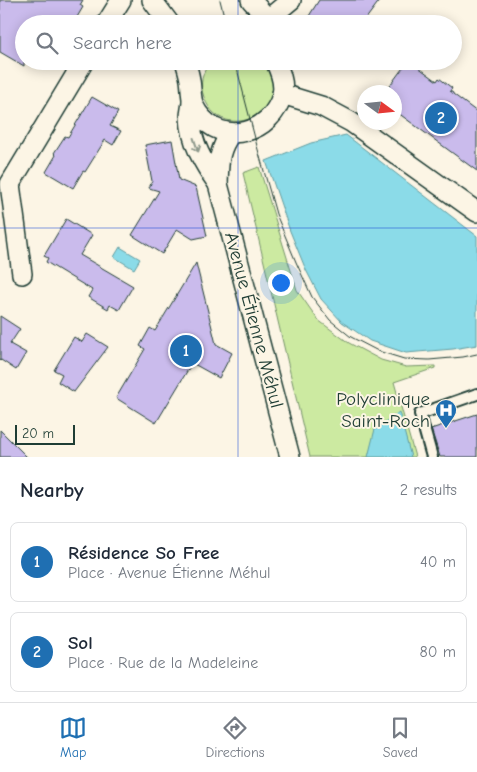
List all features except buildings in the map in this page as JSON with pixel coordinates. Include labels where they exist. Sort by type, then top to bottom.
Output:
[{"type":"street","points":[[112,15],[121,0]]},
{"type":"street","points":[[152,0],[163,15]]},
{"type":"street","points":[[251,0],[265,15]]},
{"type":"street","points":[[279,15],[290,1]]},
{"type":"street","points":[[22,274],[10,184],[79,70]]},
{"type":"street","name":"Avenue Étienne Méhul","points":[[187,70],[192,101],[198,113],[218,129],[237,133],[253,130],[265,123],[274,113],[282,94]]},
{"type":"street","name":"Avenue Étienne Méhul","points":[[190,80],[193,70]]},
{"type":"street","points":[[279,70],[282,94],[321,106],[351,122],[477,212]]},
{"type":"street","name":"Avenue Étienne Méhul","points":[[192,101],[190,118],[193,137],[200,157],[218,184]]},
{"type":"street","name":"Avenue Étienne Méhul","points":[[231,132],[224,142],[219,157],[218,184],[290,457]]},
{"type":"lane","points":[[432,457],[420,414],[477,394]]},
{"type":"green space","points":[[205,70],[269,70],[273,79],[272,95],[265,108],[254,117],[240,121],[225,120],[213,112],[204,97],[202,83]]},
{"type":"green space","points":[[259,167],[297,290],[318,320],[349,343],[381,360],[406,367],[435,366],[435,368],[394,382],[415,457],[310,457],[243,173]]},
{"type":"water","points":[[346,135],[477,236],[477,345],[406,353],[370,341],[342,322],[321,299],[306,270],[290,231],[266,161],[311,143]]},
{"type":"water","points":[[120,247],[140,259],[134,269],[114,257]]},
{"type":"water","points":[[399,412],[411,457],[368,457],[375,429]]},
{"type":"tram line","points":[[220,0],[224,15]]},
{"type":"tram line","points":[[237,70],[276,214],[312,297],[330,320],[351,337],[378,351],[404,359],[429,360],[477,354]]},
{"type":"place","name":"Sol","points":[[441,118]]},
{"type":"place","name":"Résidence So Free","points":[[186,351]]},
{"type":"place","name":"Polyclinique Saint-Roch","points":[[446,429]]}]
